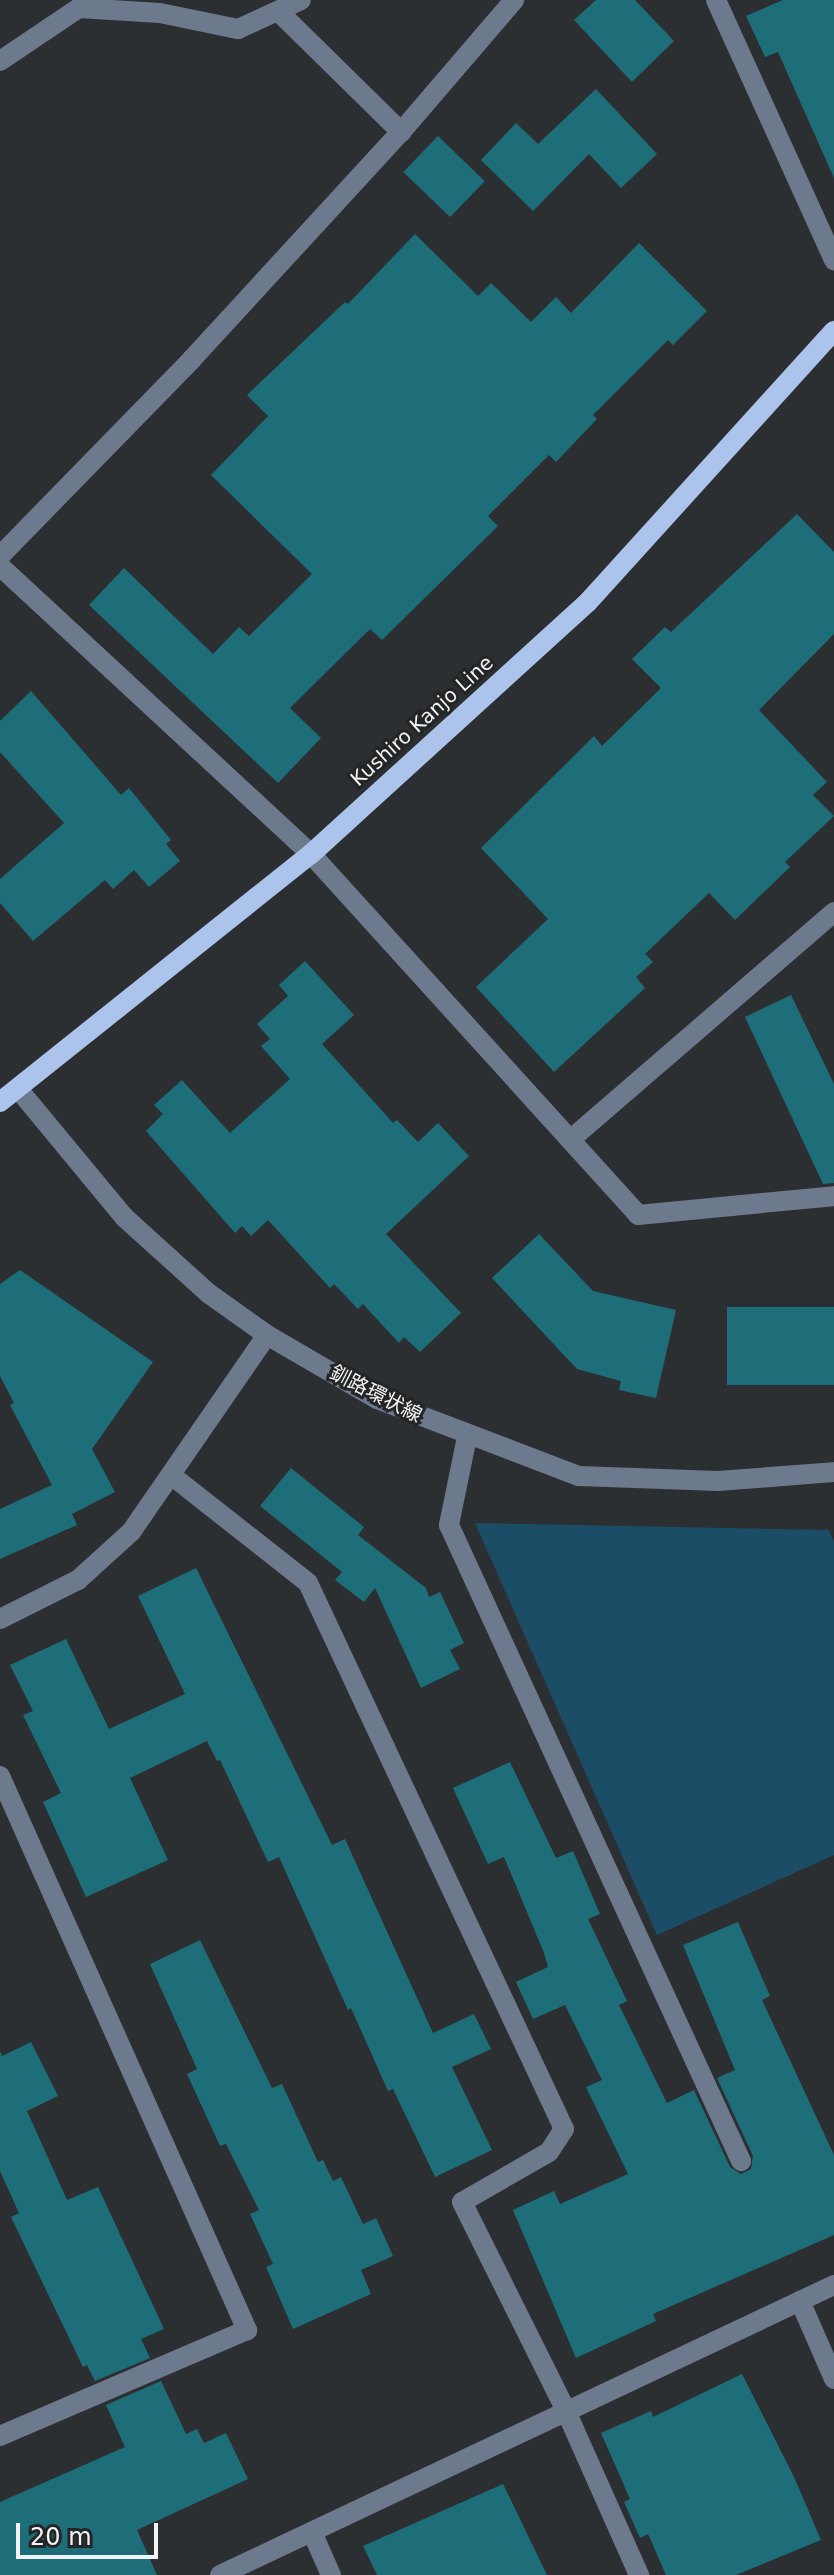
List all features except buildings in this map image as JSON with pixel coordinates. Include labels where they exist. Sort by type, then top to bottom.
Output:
[{"type":"main road","name":"Kushiro Kanjo Line","points":[[0,1102],[19,1090],[311,854],[588,602],[834,331]]},
{"type":"street","points":[[0,61],[79,8],[160,13],[238,29],[301,0]]},
{"type":"street","points":[[0,556],[192,359],[401,132],[514,0]]},
{"type":"street","points":[[716,0],[834,260]]},
{"type":"street","points":[[278,11],[401,132]]},
{"type":"street","points":[[0,566],[311,854],[638,1215],[834,1196]]},
{"type":"street","points":[[570,1140],[834,912]]},
{"type":"street","name":"釧路環状線","points":[[19,1090],[124,1217],[208,1293],[267,1335],[377,1399],[467,1437],[579,1476],[718,1481],[832,1477]]},
{"type":"street","points":[[0,1619],[78,1580],[131,1532],[267,1335]]},
{"type":"street","points":[[467,1437],[449,1525],[741,2161]]},
{"type":"street","points":[[171,1475],[308,1583],[564,2129],[549,2152],[462,2202],[566,2411],[639,2575]]},
{"type":"street","points":[[0,1776],[247,2330],[0,2436]]},
{"type":"street","points":[[220,2575],[834,2285]]},
{"type":"street","points":[[800,2301],[834,2379]]},
{"type":"street","points":[[312,2532],[331,2575]]},
{"type":"shaded area","points":[[475,1523],[829,1530],[834,1542],[834,1855],[657,1935]]}]
